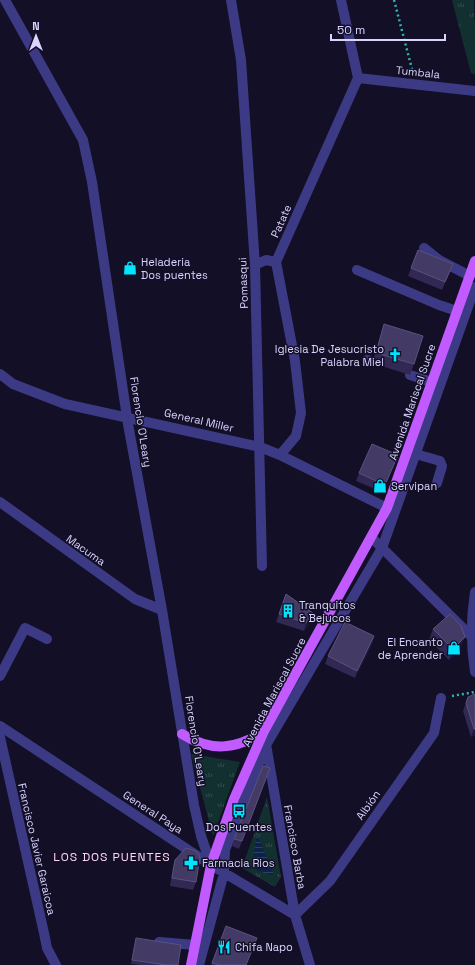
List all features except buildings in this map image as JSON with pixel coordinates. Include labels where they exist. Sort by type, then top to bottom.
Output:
[{"type":"main road","name":"Avenida Mariscal Sucre","points":[[191,965],[211,865],[234,800],[264,731],[372,538],[387,508],[411,453],[432,382],[475,261]]},
{"type":"main road","points":[[182,734],[195,742],[212,746],[227,747],[241,744],[264,731]]},
{"type":"street","name":"Florencio O'Leary","points":[[4,0],[83,140],[92,182],[127,416],[162,610],[194,805],[201,836],[211,865]]},
{"type":"street","name":"Pomasqui","points":[[231,0],[241,60],[255,265],[262,566]]},
{"type":"street","points":[[341,0],[358,78]]},
{"type":"street","name":"Tumbala","points":[[358,78],[416,83],[475,91]]},
{"type":"street","name":"Patate","points":[[276,262],[358,78]]},
{"type":"street","points":[[424,248],[443,263],[470,276]]},
{"type":"street","points":[[255,265],[266,260],[276,262],[295,361],[301,413],[296,436],[280,455]]},
{"type":"street","points":[[357,270],[439,305],[457,311]]},
{"type":"street","points":[[199,965],[224,873],[225,850],[266,745],[382,548],[411,453],[475,287]]},
{"type":"street","name":"General Miller","points":[[0,374],[13,384],[64,404],[127,416],[260,447],[280,455],[387,508]]},
{"type":"street","points":[[410,374],[432,382]]},
{"type":"street","points":[[411,453],[442,463],[437,483]]},
{"type":"street","name":"Macuma","points":[[0,502],[135,599],[162,610]]},
{"type":"street","points":[[372,538],[474,639]]},
{"type":"street","points":[[475,592],[473,604],[473,659],[475,672]]},
{"type":"street","points":[[0,676],[25,628],[47,640]]},
{"type":"street","name":"Albión","points":[[295,914],[330,881],[434,733],[442,698]]},
{"type":"street","name":"General Paya","points":[[0,726],[211,865],[295,914]]},
{"type":"street","name":"Francisco Barba","points":[[264,731],[295,914],[310,965]]},
{"type":"street","name":"Francisco Javier Garaicoa","points":[[0,737],[44,933],[48,948],[56,965]]},
{"type":"street","points":[[154,944],[195,945]]},
{"type":"path","points":[[394,0],[416,83]]},
{"type":"path","points":[[442,698],[475,692]]},
{"type":"green space","points":[[452,0],[474,0],[475,74],[471,73]]},
{"type":"green space","points":[[475,20],[475,72],[473,72],[460,22]]},
{"type":"green space","points":[[191,754],[240,762],[213,836]]},
{"type":"green space","points":[[267,797],[281,877],[275,887],[242,868]]},
{"type":"water","points":[[257,835],[274,874],[271,875],[256,870],[253,858]]},
{"type":"place","name":"Heladeria Dos puentes","points":[[130,268]]},
{"type":"place","name":"Iglesia De Jesucristo Palabra Miel","points":[[395,355]]},
{"type":"place","name":"Servipan","points":[[380,486]]},
{"type":"place","name":"Tranquitos & Bejucos","points":[[288,611]]},
{"type":"place","name":"El Encanto de Aprender","points":[[454,648]]},
{"type":"place","name":"Dos Puentes","points":[[239,811]]},
{"type":"place","name":"Farmacia Rios","points":[[191,863]]},
{"type":"place","name":"Chifa Napo","points":[[224,947]]},
{"type":"district","name":"LOS DOS PUENTES","points":[[112,857]]}]
